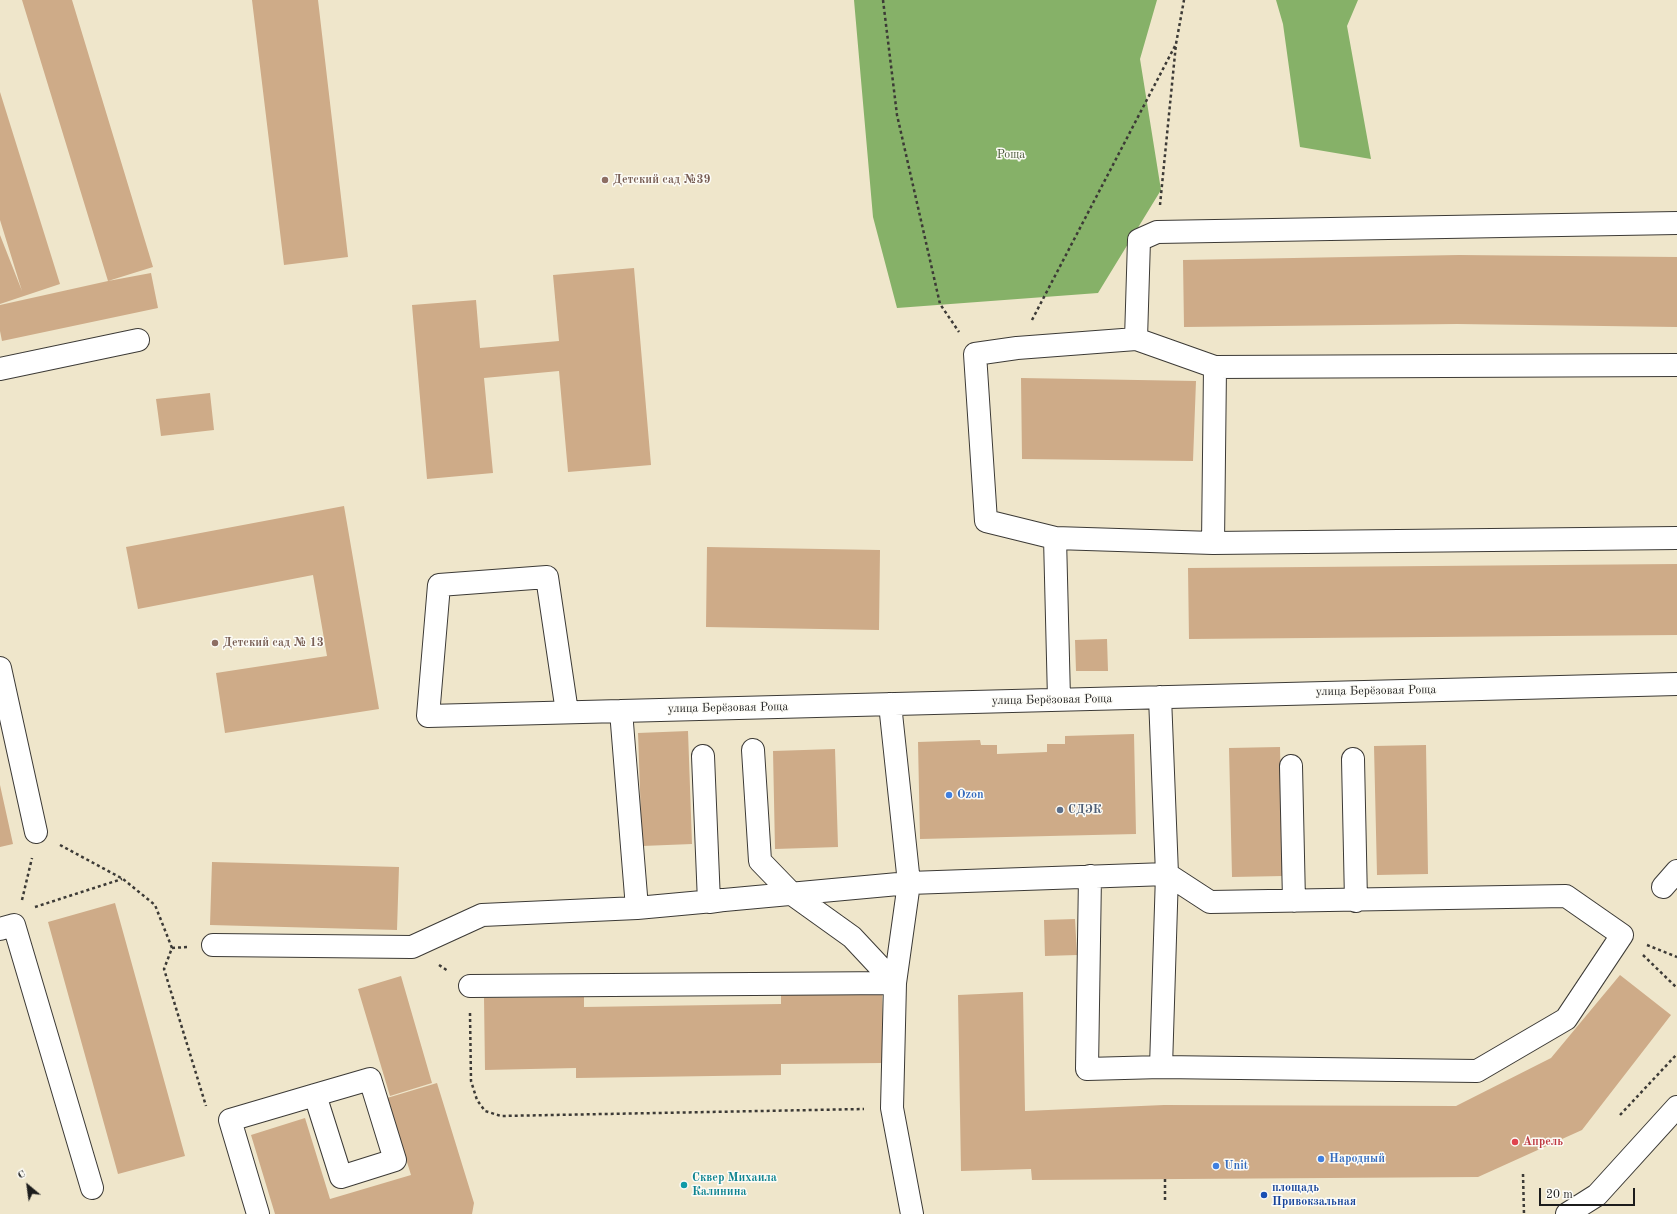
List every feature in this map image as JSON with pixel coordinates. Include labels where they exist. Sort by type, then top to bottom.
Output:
[{"type":"street","points":[[1136,339],[1139,240],[1157,232],[1677,223]]},
{"type":"street","points":[[1677,365],[1215,368],[1136,339],[1017,348],[975,354],[986,521],[1056,538],[1214,543],[1677,538]]},
{"type":"street","points":[[0,369],[138,340]]},
{"type":"street","points":[[1214,543],[1215,368]]},
{"type":"street","points":[[1056,538],[1059,699]]},
{"type":"street","name":"улица Берёзовая Роща","points":[[567,712],[547,577],[439,585],[428,716],[1677,684]]},
{"type":"street","points":[[0,668],[36,832]]},
{"type":"street","points":[[1160,697],[1167,874],[1161,1067]]},
{"type":"street","points":[[890,704],[909,883],[895,982],[892,1108],[912,1214]]},
{"type":"street","points":[[621,711],[637,908]]},
{"type":"street","points":[[753,750],[760,861],[792,894],[852,937],[895,982]]},
{"type":"street","points":[[703,756],[709,902]]},
{"type":"street","points":[[1353,758],[1356,901]]},
{"type":"street","points":[[1291,766],[1294,901]]},
{"type":"street","points":[[1662,887],[1677,871]]},
{"type":"street","points":[[213,945],[412,947],[482,915],[637,908],[909,883],[1090,876],[1167,874],[1210,902],[1356,901],[1566,896],[1622,935],[1566,1019],[1477,1071],[1161,1067],[1087,1069],[1090,876]]},
{"type":"street","points":[[7,927],[92,1188]]},
{"type":"street","points":[[470,986],[895,982]]},
{"type":"street","points":[[258,1214],[230,1120],[315,1095],[370,1079],[395,1160],[341,1176],[315,1095]]},
{"type":"street","points":[[1567,1214],[1597,1195],[1677,1108]]},
{"type":"path","points":[[883,0],[897,115],[940,304],[975,354]]},
{"type":"path","points":[[1157,232],[1176,44],[1184,0]]},
{"type":"path","points":[[1017,348],[1176,44]]},
{"type":"path","points":[[7,927],[31,868],[36,832],[122,879],[155,905],[172,948],[164,969],[206,1107],[230,1120]]},
{"type":"path","points":[[7,927],[34,907],[122,879]]},
{"type":"path","points":[[1622,935],[1677,988]]},
{"type":"path","points":[[172,948],[213,945]]},
{"type":"path","points":[[412,947],[470,986],[471,1080],[477,1100],[485,1110],[501,1116],[892,1108]]},
{"type":"path","points":[[1620,1115],[1677,1054]]},
{"type":"path","points":[[1523,1174],[1524,1214]]},
{"type":"path","points":[[1165,1179],[1165,1203]]},
{"type":"green space","name":"Роща","points":[[854,0],[1157,0],[1140,59],[1161,190],[1098,293],[897,308],[873,217]]},
{"type":"green space","points":[[1276,0],[1358,0],[1347,26],[1371,159],[1300,147],[1283,24]]},
{"type":"building","points":[[22,0],[72,0],[153,267],[108,281]]},
{"type":"building","points":[[252,0],[318,0],[348,257],[284,265]]},
{"type":"building","points":[[0,92],[60,284],[0,304],[0,235],[22,291],[0,220]]},
{"type":"building","points":[[1459,255],[1677,257],[1677,327],[1457,324],[1184,327],[1183,260]]},
{"type":"building","points":[[634,268],[651,465],[568,472],[559,371],[484,378],[493,473],[427,479],[412,305],[476,300],[480,348],[559,341],[553,275]]},
{"type":"building","points":[[151,273],[158,308],[2,341],[0,331],[0,305]]},
{"type":"building","points":[[1021,378],[1196,381],[1193,461],[1022,459]]},
{"type":"building","points":[[210,393],[214,430],[161,436],[156,399]]},
{"type":"building","points":[[344,506],[379,709],[225,733],[216,673],[327,656],[313,575],[138,609],[126,547]]},
{"type":"building","points":[[707,547],[880,550],[879,630],[706,627]]},
{"type":"building","points":[[1677,564],[1677,635],[1189,639],[1188,568]]},
{"type":"building","points":[[1107,639],[1108,671],[1076,671],[1075,640]]},
{"type":"building","points":[[688,731],[692,844],[642,846],[638,733]]},
{"type":"building","points":[[1134,734],[1136,834],[920,839],[918,742],[980,740],[981,745],[997,745],[997,754],[1047,752],[1047,744],[1065,744],[1065,736]]},
{"type":"building","points":[[1426,745],[1428,874],[1377,875],[1374,746]]},
{"type":"building","points":[[1280,747],[1283,876],[1232,877],[1229,748]]},
{"type":"building","points":[[835,749],[838,847],[775,849],[773,751]]},
{"type":"building","points":[[0,785],[13,844],[0,847]]},
{"type":"building","points":[[212,862],[399,867],[397,930],[210,925]]},
{"type":"building","points":[[115,903],[185,1156],[118,1174],[48,922]]},
{"type":"building","points":[[1075,919],[1077,955],[1045,956],[1044,920]]},
{"type":"building","points":[[1620,975],[1671,1015],[1582,1130],[1478,1177],[1032,1180],[1031,1169],[961,1171],[958,995],[1023,992],[1025,1111],[1164,1105],[1456,1106],[1551,1058]]},
{"type":"building","points":[[401,976],[432,1083],[390,1096],[358,989]]},
{"type":"building","points":[[882,994],[883,1063],[781,1064],[781,1075],[576,1078],[576,1068],[485,1070],[484,998],[584,997],[584,1007],[781,1004],[781,995]]},
{"type":"building","points":[[437,1083],[474,1203],[472,1214],[275,1214],[251,1135],[305,1118],[330,1199],[411,1175],[387,1098]]},
{"type":"place","name":"Детский сад №39","points":[[605,180]]},
{"type":"place","name":"Детский сад № 13","points":[[215,643]]},
{"type":"place","name":"Ozon","points":[[949,795]]},
{"type":"place","name":"СДЭК","points":[[1060,810]]},
{"type":"place","name":"Апрель","points":[[1515,1142]]},
{"type":"place","name":"Народный","points":[[1321,1159]]},
{"type":"place","name":"Unit","points":[[1216,1166]]},
{"type":"place","name":"Сквер Михаила Калинина","points":[[684,1185]]},
{"type":"place","name":"площадь Привокзальная","points":[[1264,1195]]}]
